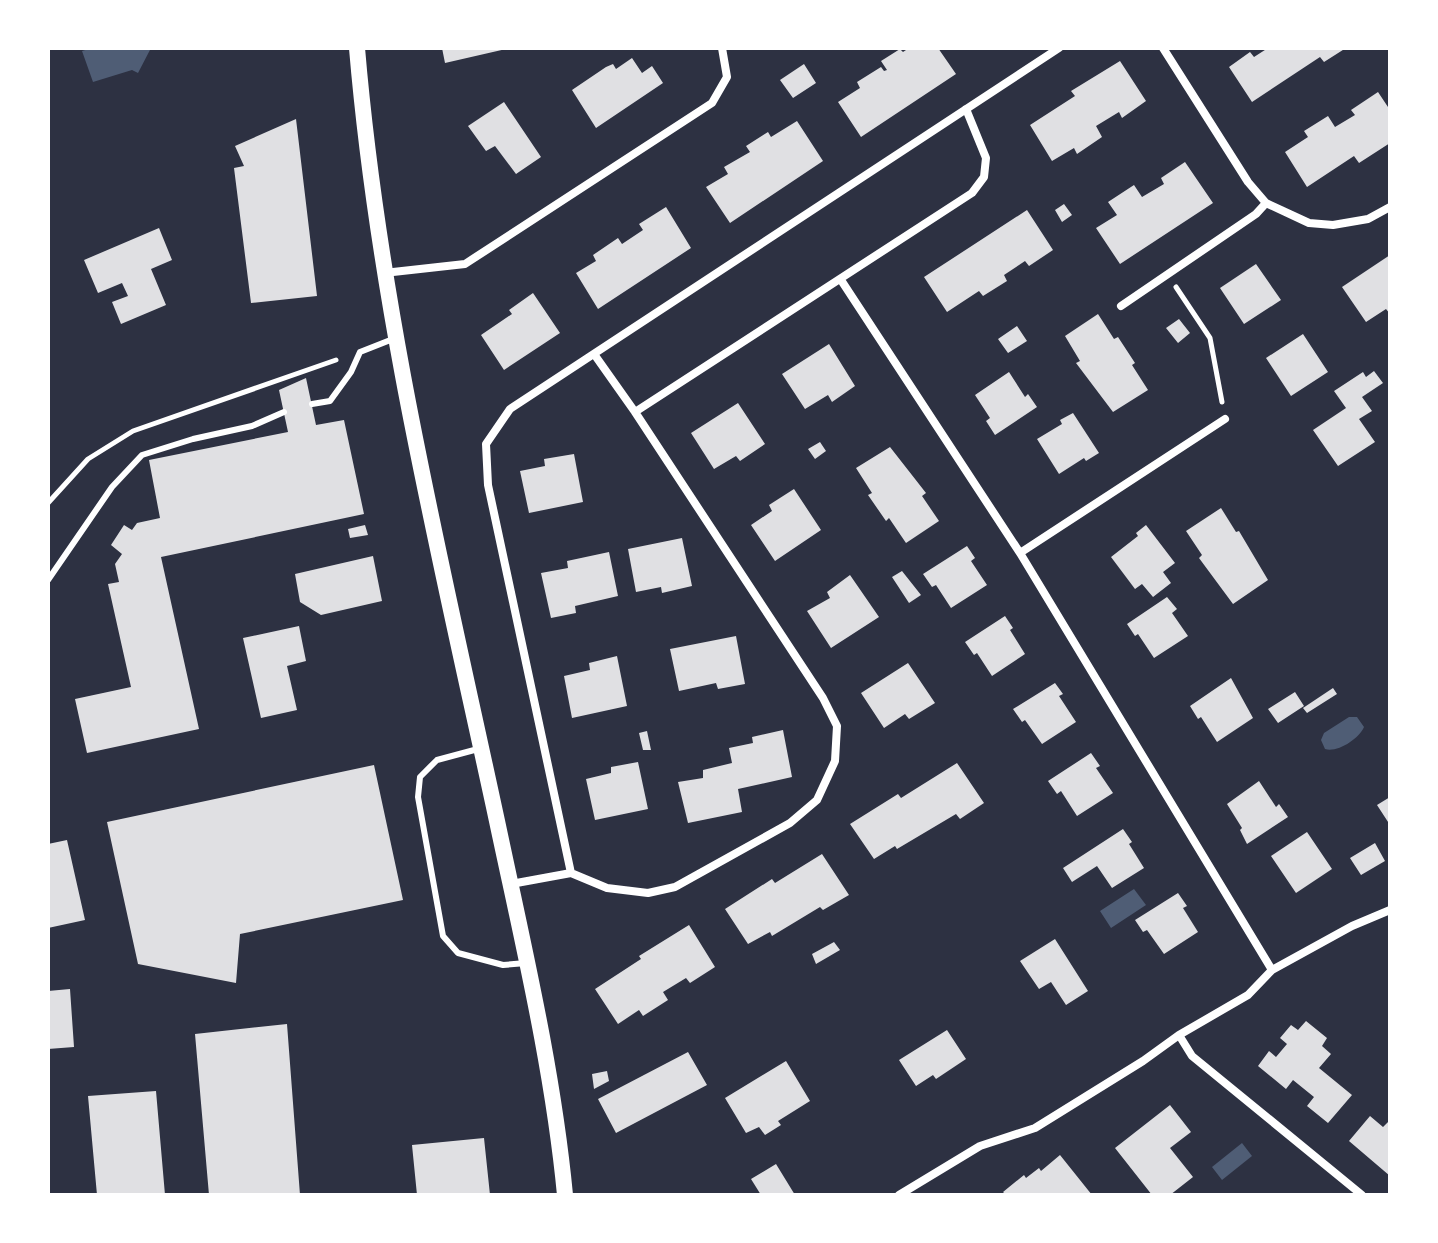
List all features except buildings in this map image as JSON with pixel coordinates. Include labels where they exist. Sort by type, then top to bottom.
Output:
[{"type":"main road","points":[[357,48],[384,273],[415,440],[511,884],[544,1057],[565,1195]]},
{"type":"street","points":[[384,273],[465,264],[712,103],[727,77],[722,48]]},
{"type":"street","points":[[571,873],[488,485],[486,444],[510,409],[1059,48]]},
{"type":"street","points":[[1163,48],[1248,182],[1266,203],[1309,223],[1333,225],[1368,219],[1390,207]]},
{"type":"street","points":[[635,412],[972,193],[984,177],[986,158],[966,109]]},
{"type":"street","points":[[1121,306],[1169,276],[1256,214],[1266,203]]},
{"type":"street","points":[[841,280],[1020,553],[1272,970]]},
{"type":"street","points":[[511,884],[571,873],[607,888],[648,893],[675,887],[790,823],[817,800],[835,761],[837,726],[823,698],[594,354]]},
{"type":"street","points":[[1020,553],[1225,419]]},
{"type":"street","points":[[899,1195],[980,1146],[1035,1128],[1179,1035],[1248,995],[1272,970],[1352,926],[1390,910]]},
{"type":"street","points":[[1179,1035],[1192,1056],[1362,1195]]},
{"type":"lane","points":[[312,404],[330,401],[351,372],[360,352],[396,338]]},
{"type":"lane","points":[[48,580],[112,487],[142,455],[193,439],[252,426],[284,412]]},
{"type":"lane","points":[[481,748],[437,760],[420,777],[418,797],[443,936],[458,953],[503,965],[526,963]]},
{"type":"path","points":[[1169,276],[1210,338],[1225,419]]},
{"type":"path","points":[[48,503],[88,459],[133,431],[360,352]]},
{"type":"water","points":[[92,48],[151,48],[138,73],[132,70],[93,82],[82,51]]},
{"type":"water","points":[[1349,717],[1357,717],[1364,727],[1361,732],[1341,747],[1325,749],[1321,740],[1324,733]]},
{"type":"water","points":[[1134,889],[1146,905],[1111,928],[1100,911]]},
{"type":"water","points":[[1242,1143],[1252,1156],[1222,1180],[1212,1167]]}]
